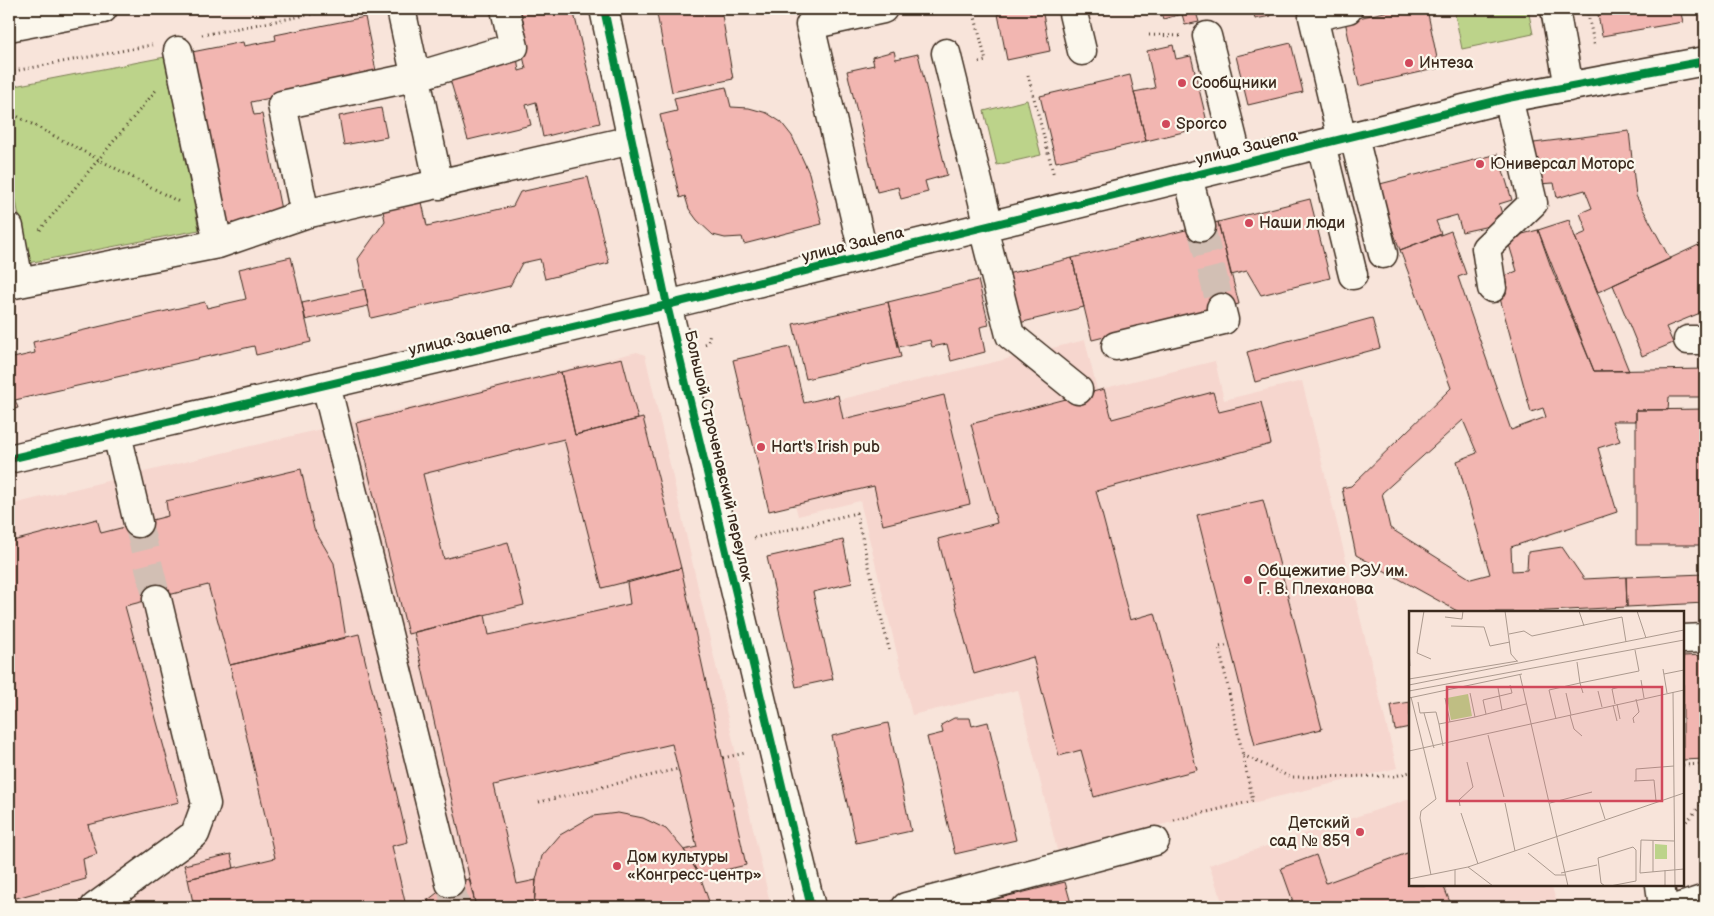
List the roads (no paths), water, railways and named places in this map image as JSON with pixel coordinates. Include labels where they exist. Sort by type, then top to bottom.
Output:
[{"type":"street","points":[[9,27],[103,9]]},
{"type":"street","points":[[401,9],[414,77],[439,185]]},
{"type":"street","points":[[305,214],[282,105],[414,77],[514,48],[505,9]]},
{"type":"street","name":"Большой Строченовский переулок","points":[[604,9],[667,305],[811,907]]},
{"type":"street","points":[[864,256],[810,25],[883,9]]},
{"type":"street","points":[[1072,9],[1082,51]]},
{"type":"street","points":[[1348,9],[1313,17],[1339,140],[1353,275]]},
{"type":"street","points":[[1555,9],[1569,87]]},
{"type":"street","points":[[1207,36],[1239,164]]},
{"type":"street","points":[[946,53],[1010,335],[1078,390]]},
{"type":"street","points":[[179,56],[216,232]]},
{"type":"street","name":"улица Зацепа","points":[[9,459],[667,305],[1508,98],[1705,61]]},
{"type":"street","points":[[1492,288],[1486,248],[1533,203],[1508,98]]},
{"type":"street","points":[[9,227],[14,276],[439,185],[632,140]]},
{"type":"street","points":[[1339,140],[1383,254]]},
{"type":"street","points":[[1188,177],[1201,227]]},
{"type":"street","points":[[1116,346],[1224,320],[1221,308]]},
{"type":"street","points":[[326,385],[450,883]]},
{"type":"street","points":[[117,434],[138,523]]},
{"type":"street","points":[[95,907],[195,834],[206,804],[157,599]]},
{"type":"street","points":[[1684,639],[1705,638]]},
{"type":"street","points":[[906,907],[1162,831]]},
{"type":"street","points":[[1660,886],[1663,907]]},
{"type":"street","points":[[1680,907],[1705,899]]},
{"type":"tunnel","points":[[1201,227],[1221,308]]},
{"type":"tunnel","points":[[138,523],[157,599]]},
{"type":"tunnel","points":[[450,883],[456,907]]},
{"type":"place","name":"Интеза","points":[[1409,63]]},
{"type":"place","name":"Сообщники","points":[[1182,83]]},
{"type":"place","name":"Sporco","points":[[1166,124]]},
{"type":"place","name":"Юниверсал Моторс","points":[[1480,164]]},
{"type":"place","name":"Наши люди","points":[[1249,223]]},
{"type":"place","name":"Hart's Irish pub","points":[[761,447]]},
{"type":"place","name":"Общежитие РЭУ им. Г. В. Плеханова","points":[[1248,580]]},
{"type":"place","name":"Детский сад № 859","points":[[1360,832]]},
{"type":"place","name":"Дом культуры «Конгресс-центр»","points":[[617,866]]}]
